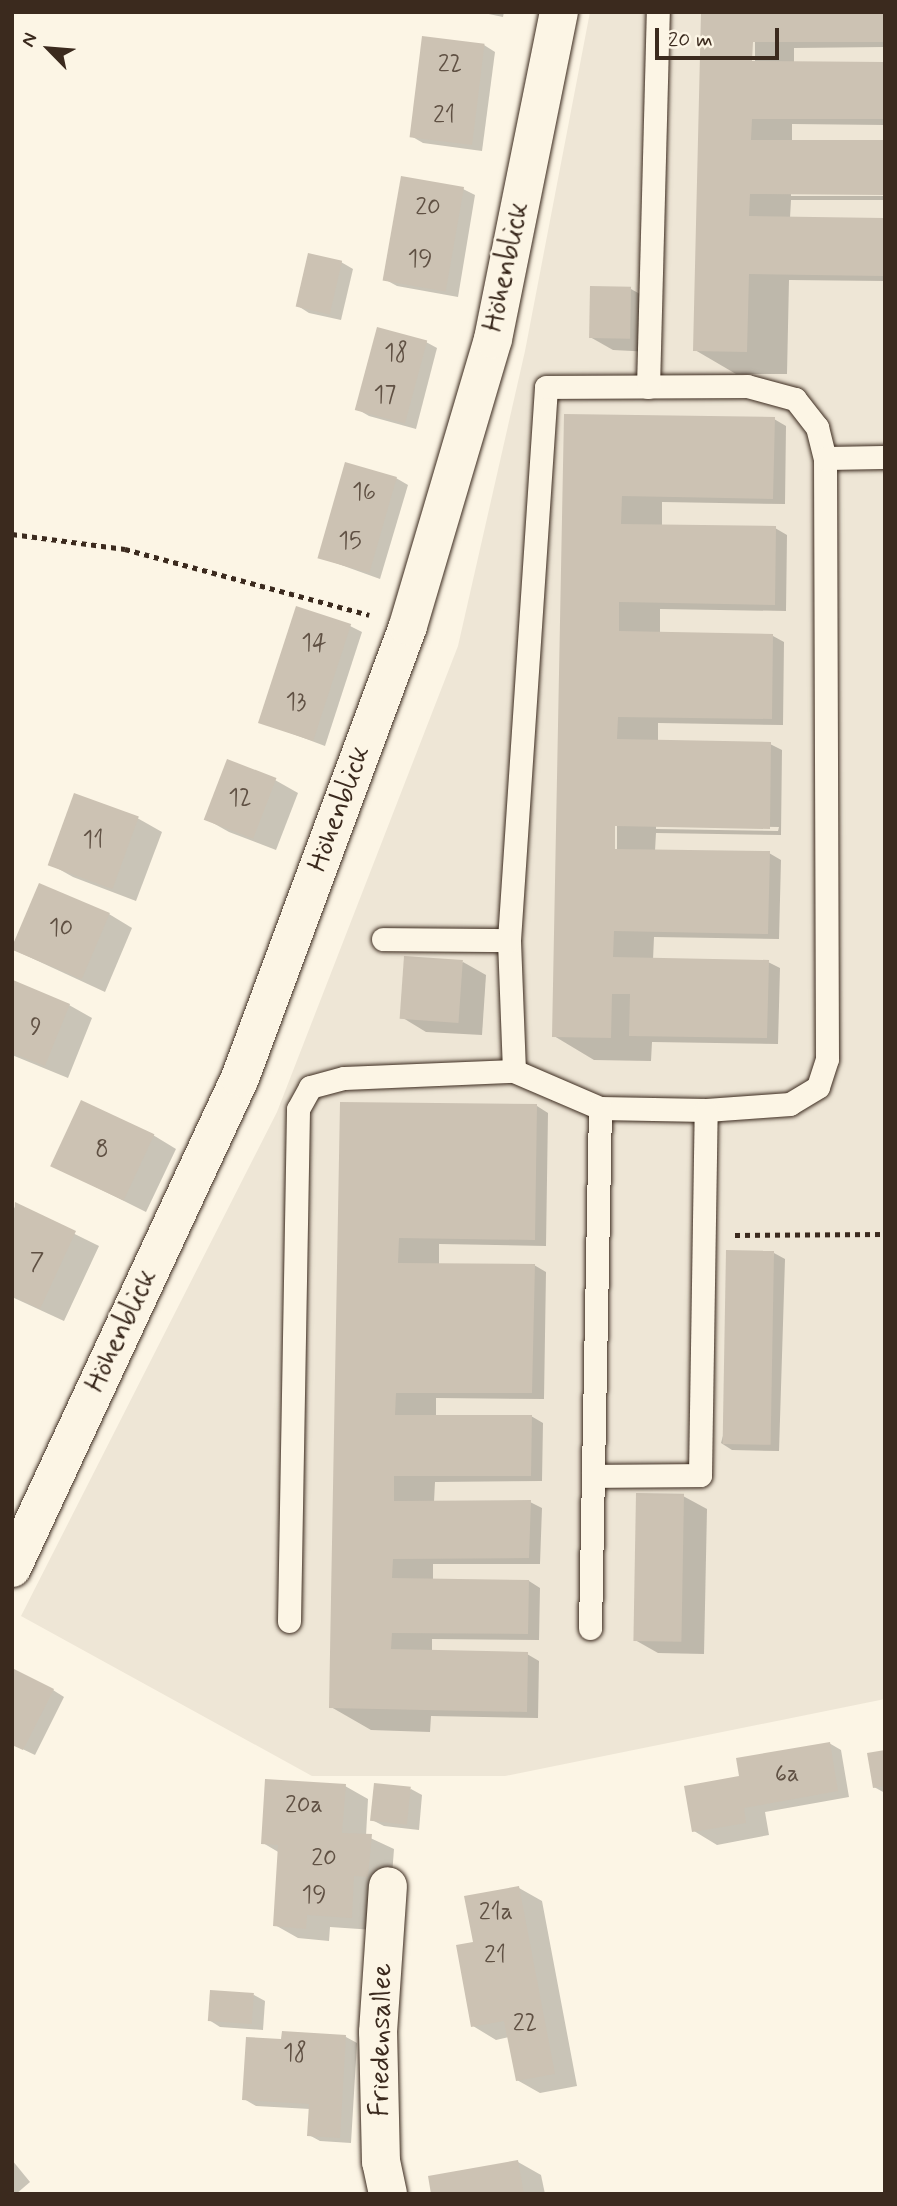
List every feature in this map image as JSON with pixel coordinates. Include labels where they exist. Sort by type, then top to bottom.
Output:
[{"type":"street","name":"Höhenblick","points":[[12,1567],[240,1078],[408,625],[493,339],[559,12]]},
{"type":"street","name":"Friedensallee","points":[[388,1886],[378,2032],[381,2162],[388,2194]]},
{"type":"lane","points":[[648,387],[658,12]]},
{"type":"lane","points":[[289,1621],[298,1109],[310,1087],[344,1078],[514,1071],[600,1108],[706,1110],[790,1104],[818,1087],[827,1059],[825,458],[817,427],[795,399],[747,386],[546,387],[509,940],[514,1071]]},
{"type":"lane","points":[[825,458],[885,457]]},
{"type":"lane","points":[[383,939],[509,940]]},
{"type":"lane","points":[[590,1628],[600,1108]]},
{"type":"lane","points":[[593,1476],[700,1475],[706,1110]]},
{"type":"path","points":[[12,534],[125,549],[408,625]]},
{"type":"path","points":[[703,1235],[885,1234]]},
{"type":"shaded area","points":[[590,12],[885,12],[885,1699],[505,1776],[312,1776],[21,1616],[277,1112],[458,646],[525,351]]},
{"type":"building","points":[[701,12],[885,12],[885,42],[753,42],[752,61],[885,62],[885,119],[752,119],[751,140],[884,140],[884,195],[750,194],[749,216],[884,218],[883,276],[749,274],[747,352],[693,351]]},
{"type":"building","points":[[422,36],[485,44],[472,145],[410,137]]},
{"type":"building","points":[[401,176],[464,187],[446,292],[383,280]]},
{"type":"building","points":[[308,253],[342,261],[330,314],[296,307]]},
{"type":"building","points":[[590,286],[631,287],[630,339],[589,338]]},
{"type":"building","points":[[377,327],[427,340],[405,424],[355,410]]},
{"type":"building","points":[[564,414],[775,417],[773,499],[622,496],[621,524],[776,526],[775,605],[619,602],[619,631],[773,634],[772,719],[618,717],[617,739],[771,742],[770,829],[615,826],[615,849],[770,851],[768,934],[614,931],[613,957],[769,960],[767,1038],[629,1036],[630,994],[612,994],[611,1038],[552,1037]]},
{"type":"building","points":[[345,462],[397,477],[369,573],[317,558]]},
{"type":"building","points":[[296,606],[351,624],[313,741],[258,723]]},
{"type":"building","points":[[227,759],[276,778],[253,839],[204,820]]},
{"type":"building","points":[[74,793],[139,817],[113,889],[48,865]]},
{"type":"building","points":[[39,883],[110,913],[82,979],[12,950]]},
{"type":"building","points":[[404,956],[463,960],[458,1023],[400,1019]]},
{"type":"building","points":[[13,980],[70,1004],[45,1066],[12,1053]]},
{"type":"building","points":[[81,1100],[154,1134],[124,1200],[50,1166]]},
{"type":"building","points":[[340,1102],[537,1104],[535,1240],[399,1238],[398,1263],[535,1264],[532,1393],[396,1393],[395,1415],[532,1415],[531,1476],[394,1476],[394,1501],[531,1500],[529,1558],[393,1559],[392,1578],[529,1580],[528,1634],[392,1633],[391,1649],[528,1652],[527,1712],[329,1708]]},
{"type":"building","points":[[15,1202],[76,1231],[40,1309],[12,1296]]},
{"type":"building","points":[[726,1250],[774,1251],[771,1445],[723,1444]]},
{"type":"building","points":[[636,1493],[684,1494],[681,1642],[633,1641]]},
{"type":"building","points":[[12,1668],[54,1689],[23,1750],[12,1745]]},
{"type":"building","points":[[830,1742],[838,1791],[744,1808],[746,1823],[692,1832],[684,1786],[739,1776],[736,1758]]},
{"type":"building","points":[[885,1750],[885,1786],[873,1788],[867,1753]]},
{"type":"building","points":[[265,1779],[346,1784],[342,1833],[372,1834],[368,1877],[354,1876],[352,1918],[307,1915],[306,1929],[273,1926],[278,1845],[261,1844]]},
{"type":"building","points":[[374,1783],[411,1787],[407,1825],[370,1821]]},
{"type":"building","points":[[519,1886],[555,2074],[516,2081],[504,2021],[471,2027],[456,1945],[473,1942],[464,1896]]},
{"type":"building","points":[[210,1990],[254,1993],[252,2024],[208,2021]]},
{"type":"building","points":[[282,2031],[346,2035],[340,2138],[307,2136],[309,2104],[242,2100],[246,2037],[281,2039]]},
{"type":"building","points":[[518,2160],[524,2194],[431,2194],[428,2176]]}]
